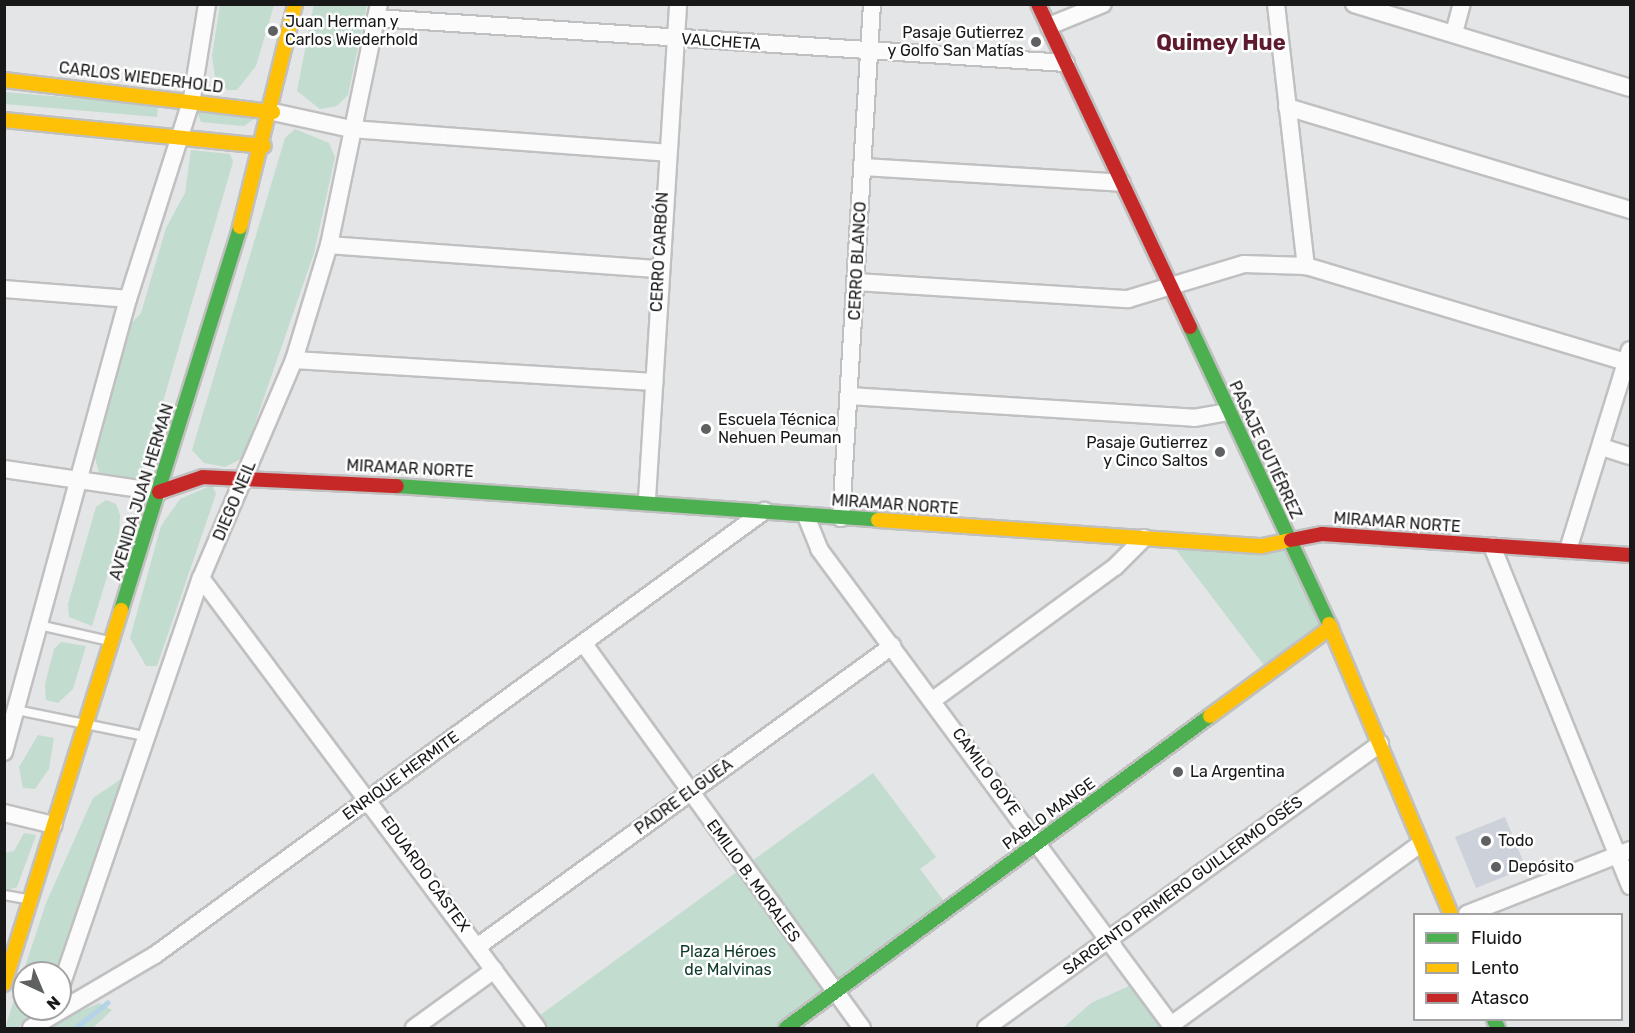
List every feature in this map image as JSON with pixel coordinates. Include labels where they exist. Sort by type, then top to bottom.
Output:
[{"type":"street","points":[[4,752],[128,299],[177,135],[192,98],[207,4]]},
{"type":"street","name":"AVENIDA JUAN HERMAN","points":[[4,984],[159,492],[264,146],[295,4]]},
{"type":"street","name":"CERRO CARBÓN","points":[[647,499],[658,268],[678,4]]},
{"type":"street","name":"CERRO BLANCO","points":[[841,518],[872,4]]},
{"type":"street","name":"PASAJE GUTIÉRREZ","points":[[1038,4],[1288,540],[1331,627],[1450,913]]},
{"type":"street","points":[[1049,26],[1104,4]]},
{"type":"street","points":[[1276,4],[1306,266]]},
{"type":"street","points":[[1354,4],[1630,88]]},
{"type":"street","points":[[1454,33],[1462,4]]},
{"type":"street","name":"VALCHETA","points":[[377,11],[676,39],[1066,63]]},
{"type":"street","name":"DIEGO NEIL","points":[[70,961],[150,737],[201,578],[294,360],[329,245],[377,11]]},
{"type":"street","name":"CARLOS WIEDERHOLD","points":[[4,80],[192,98],[273,112]]},
{"type":"street","points":[[1287,107],[1630,210]]},
{"type":"street","points":[[273,112],[351,129],[667,153]]},
{"type":"street","points":[[4,120],[177,135],[264,146]]},
{"type":"street","points":[[863,167],[1122,183]]},
{"type":"street","points":[[329,245],[658,268]]},
{"type":"street","points":[[856,282],[1128,299],[1172,289],[1244,264],[1306,266],[1629,356],[1568,550]]},
{"type":"street","points":[[4,290],[128,299]]},
{"type":"street","points":[[294,360],[654,382]]},
{"type":"street","points":[[849,396],[1194,418],[1228,412]]},
{"type":"street","points":[[1602,447],[1630,456]]},
{"type":"street","points":[[4,469],[80,477],[159,492]]},
{"type":"street","name":"MIRAMAR NORTE","points":[[159,492],[203,477],[246,476],[647,499],[806,516],[1262,546],[1322,534],[1630,555]]},
{"type":"street","name":"ENRIQUE HERMITE","points":[[72,1006],[82,1003],[155,955],[764,511]]},
{"type":"street","name":"CAMILO GOYE","points":[[806,516],[819,549],[933,700],[1170,1025],[1420,844]]},
{"type":"street","points":[[933,700],[1115,567],[1144,538]]},
{"type":"street","points":[[1492,546],[1624,852],[1630,886]]},
{"type":"street","name":"EDUARDO CASTEX","points":[[201,578],[370,798],[537,1029]]},
{"type":"street","name":"PABLO MANGE","points":[[786,1029],[1331,627]]},
{"type":"street","name":"EMILIO B. MORALES","points":[[584,644],[689,793],[862,1029]]},
{"type":"street","name":"PADRE ELGUEA","points":[[477,947],[891,646]]},
{"type":"street","name":"SARGENTO PRIMERO GUILLERMO OSÉS","points":[[986,1029],[1380,744]]},
{"type":"street","points":[[4,813],[54,825]]},
{"type":"street","points":[[1472,913],[1624,852]]},
{"type":"street","points":[[414,1029],[494,970]]},
{"type":"lane","points":[[39,625],[112,642]]},
{"type":"lane","points":[[16,710],[150,737]]},
{"type":"lane","points":[[4,895],[31,900]]},
{"type":"green space","points":[[314,4],[367,5],[348,95],[337,106],[320,109],[297,91]]},
{"type":"green space","points":[[220,5],[274,5],[256,66],[237,90],[227,90],[215,77],[212,56]]},
{"type":"green space","points":[[4,92],[158,105],[157,117],[5,104]]},
{"type":"green space","points":[[197,112],[254,119],[244,126],[201,122]]},
{"type":"green space","points":[[295,129],[329,143],[335,157],[314,253],[243,458],[225,467],[204,463],[192,450],[285,138]]},
{"type":"green space","points":[[191,150],[230,154],[233,162],[145,463],[137,479],[122,484],[100,477],[93,450],[127,328],[141,313],[166,228],[185,193]]},
{"type":"green space","points":[[212,485],[216,494],[157,666],[146,666],[130,638],[161,526],[180,499]]},
{"type":"green space","points":[[106,500],[116,504],[120,515],[119,537],[92,626],[69,617],[68,604],[96,507]]},
{"type":"green space","points":[[1286,545],[1325,625],[1266,668],[1174,547]]},
{"type":"green space","points":[[61,642],[86,646],[73,689],[58,703],[46,700],[45,684],[54,649]]},
{"type":"green space","points":[[38,735],[54,738],[49,769],[35,789],[23,788],[19,767]]},
{"type":"green space","name":"Plaza Héroes de Malvinas","points":[[873,773],[936,857],[920,869],[949,908],[786,1028],[537,1028],[532,1021]]},
{"type":"green space","points":[[121,779],[62,961],[27,961],[46,903],[93,798]]},
{"type":"green space","points":[[24,833],[36,835],[17,887],[5,891],[5,853],[14,851]]},
{"type":"green space","points":[[1138,982],[1171,1028],[1063,1028],[1091,1003]]},
{"type":"green space","points":[[99,1003],[112,1010],[93,1028],[43,1028],[59,1021],[72,1021],[72,1015]]},
{"type":"green space","points":[[12,1007],[12,1021],[25,1021],[18,1028],[5,1028]]},
{"type":"building","points":[[1505,817],[1526,868],[1476,888],[1455,837]]},
{"type":"waterway","points":[[75,1028],[107,1003]]},
{"type":"traffic: fast","points":[[121,610],[240,227]]},
{"type":"traffic: fast","points":[[1190,327],[1329,624]]},
{"type":"traffic: fast","points":[[397,486],[878,520]]},
{"type":"traffic: fast","points":[[786,1028],[1210,716]]},
{"type":"traffic: fast","points":[[1494,1021],[1498,1028]]},
{"type":"traffic: slow","points":[[240,227],[295,4]]},
{"type":"traffic: slow","points":[[4,80],[273,112]]},
{"type":"traffic: slow","points":[[4,120],[264,146]]},
{"type":"traffic: slow","points":[[878,520],[1262,546],[1291,540]]},
{"type":"traffic: slow","points":[[4,984],[121,610]]},
{"type":"traffic: slow","points":[[1329,624],[1451,913]]},
{"type":"traffic: slow","points":[[1210,716],[1331,627]]},
{"type":"traffic: jam","points":[[1038,4],[1190,327]]},
{"type":"traffic: jam","points":[[159,492],[203,477],[397,486]]},
{"type":"traffic: jam","points":[[1291,540],[1322,534],[1630,555]]},
{"type":"place","name":"Juan Herman y Carlos Wiederhold","points":[[273,31]]},
{"type":"place","name":"Pasaje Gutierrez y Golfo San Matías","points":[[1036,42]]},
{"type":"place","name":"Escuela Técnica Nehuen Peuman","points":[[706,429]]},
{"type":"place","name":"Pasaje Gutierrez y Cinco Saltos","points":[[1220,452]]},
{"type":"place","name":"La Argentina","points":[[1178,772]]},
{"type":"place","name":"Todo","points":[[1486,841]]},
{"type":"place","name":"Depósito","points":[[1496,867]]},
{"type":"district","name":"Quimey Hue","points":[[1221,43]]}]
